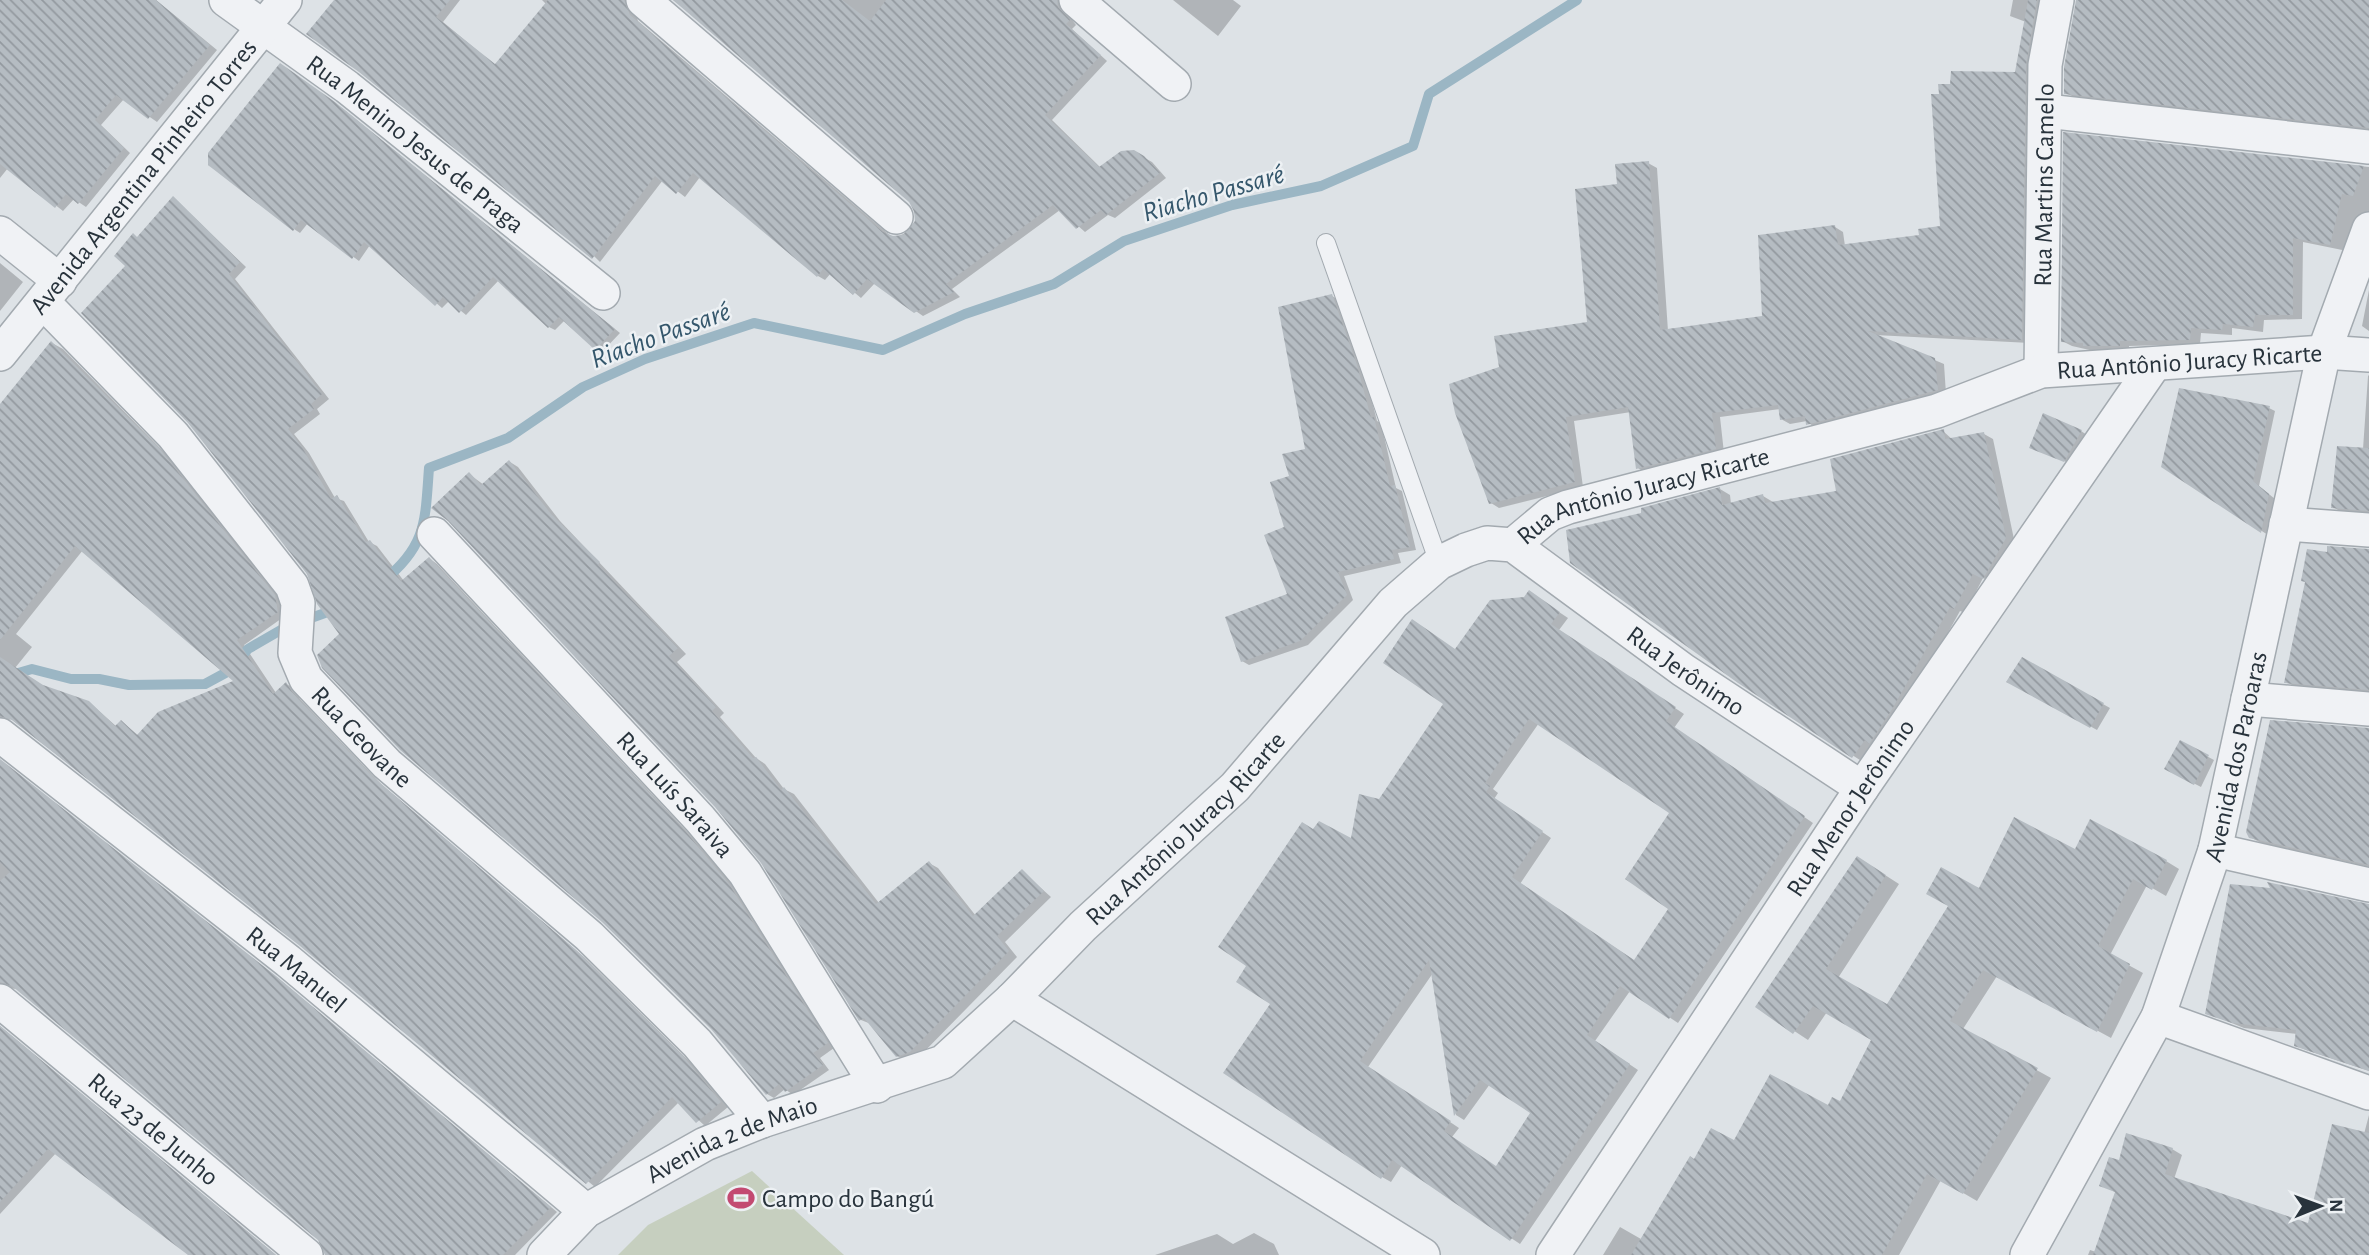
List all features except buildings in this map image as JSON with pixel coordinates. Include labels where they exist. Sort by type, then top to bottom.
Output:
[{"type":"street","name":"Rua Menino Jesus de Praga","points":[[226,0],[347,87],[603,292]]},
{"type":"street","name":"Avenida Argentina Pinheiro Torres","points":[[0,354],[285,0]]},
{"type":"street","points":[[643,0],[896,217]]},
{"type":"street","points":[[1076,0],[1174,84]]},
{"type":"street","name":"Rua Martins Camelo","points":[[2040,371],[2045,65],[2057,0]]},
{"type":"street","points":[[2046,111],[2369,147]]},
{"type":"street","name":"Avenida dos Paroaras","points":[[2026,1255],[2158,1017],[2215,850],[2324,352],[2369,229]]},
{"type":"street","name":"Rua Geovane","points":[[0,233],[173,435],[292,586],[298,603],[295,653],[306,679],[387,764],[589,936],[697,1043],[762,1121]]},
{"type":"street","name":"Rua Antônio Juracy Ricarte","points":[[943,1062],[1012,999],[1083,926],[1235,787],[1393,603],[1439,563],[1478,545],[1504,542],[1513,545],[1550,514],[1567,507],[1937,411],[2040,371],[2324,352],[2369,355]]},
{"type":"street","name":"Rua Menor Jerônimo","points":[[1553,1255],[1862,788],[2154,365]]},
{"type":"street","points":[[2286,524],[2369,530]]},
{"type":"street","name":"Rua Luís Saraiva","points":[[434,534],[690,809],[745,873],[877,1086]]},
{"type":"street","name":"Rua Jerônimo","points":[[1513,545],[1683,670],[1862,788]]},
{"type":"street","points":[[2248,699],[2369,709]]},
{"type":"street","name":"Rua Manuel","points":[[0,735],[288,961],[586,1211]]},
{"type":"street","points":[[2215,850],[2369,885]]},
{"type":"street","points":[[1012,999],[1423,1255]]},
{"type":"street","name":"Rua 23 de Junho","points":[[0,1001],[306,1255]]},
{"type":"street","points":[[2158,1017],[2369,1093]]},
{"type":"street","name":"Avenida 2 de Maio","points":[[544,1255],[586,1211],[705,1144],[762,1121],[877,1086],[943,1062]]},
{"type":"lane","points":[[1325,243],[1439,563]]},
{"type":"green space","name":"Campo do Bangú","points":[[752,1171],[844,1255],[618,1255],[648,1225]]},
{"type":"waterway","name":"Riacho Passaré","points":[[383,581],[416,544],[424,518],[429,468],[508,438],[583,387],[645,359],[754,323],[883,350],[965,314],[1054,284],[1124,241],[1232,205],[1321,186],[1413,146],[1429,94],[1577,0]]},
{"type":"waterway","name":"Riacho Passaré","points":[[0,683],[8,676],[32,669],[71,679],[99,679],[129,685],[205,684],[229,671],[248,649],[286,627],[336,609]]},
{"type":"place","name":"Campo do Bangú","points":[[741,1198]]}]
